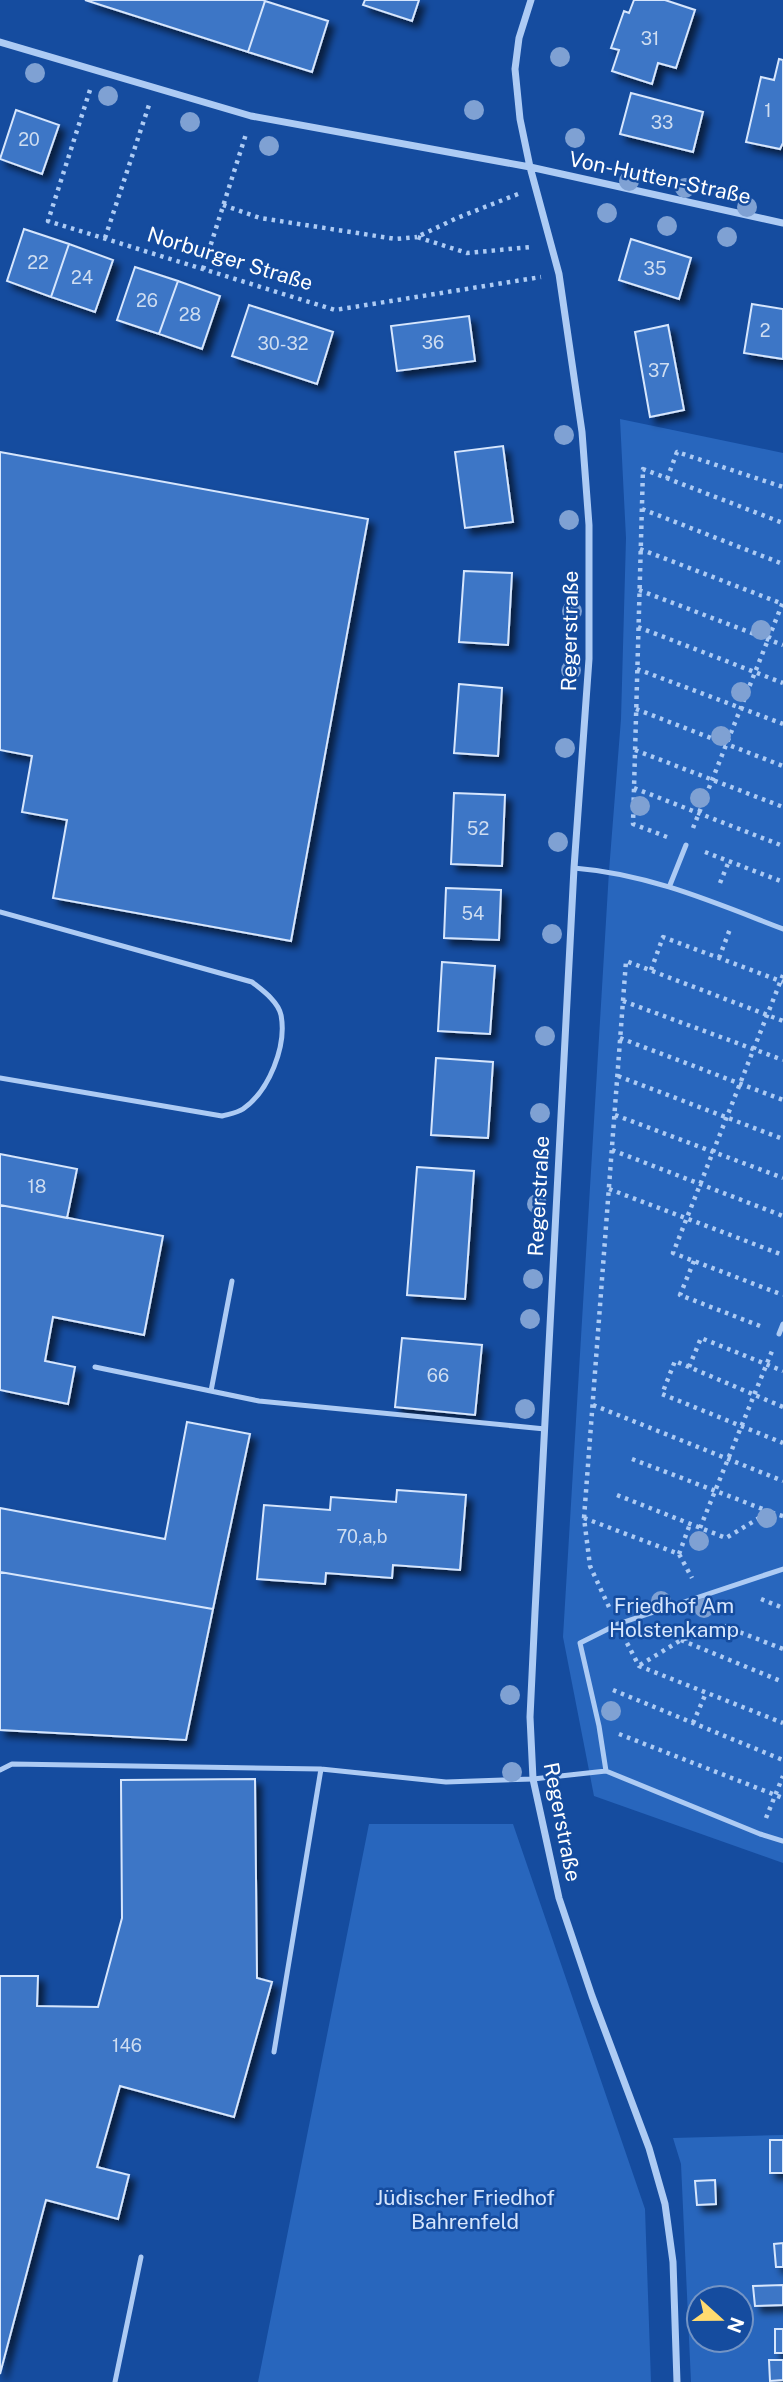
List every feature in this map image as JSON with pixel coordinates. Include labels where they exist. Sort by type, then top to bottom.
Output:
[{"type":"street","name":"Regerstraße","points":[[531,0],[519,38],[514,69],[520,119],[530,167],[559,274],[582,432],[589,525],[589,659],[574,868],[530,1717],[533,1779],[559,1898],[592,1996],[649,2148],[665,2204],[673,2262],[677,2382]]},
{"type":"street","points":[[0,42],[251,116],[530,167]]},
{"type":"street","name":"Von-Hutten-Straße","points":[[530,167],[783,223]]},
{"type":"lane","points":[[670,885],[686,845]]},
{"type":"lane","points":[[574,868],[609,870],[670,885],[783,929]]},
{"type":"lane","points":[[0,912],[252,982],[268,995],[281,1013],[281,1037],[273,1070],[264,1088],[242,1110],[222,1116],[0,1078]]},
{"type":"lane","points":[[211,1391],[232,1281]]},
{"type":"lane","points":[[779,1334],[783,1324]]},
{"type":"lane","points":[[96,1367],[259,1401],[545,1429]]},
{"type":"lane","points":[[606,1771],[580,1643],[618,1624],[783,1569]]},
{"type":"lane","points":[[0,1770],[12,1764],[321,1769],[446,1782],[533,1779],[606,1771],[783,1841]]},
{"type":"lane","points":[[274,2052],[321,1769]]},
{"type":"lane","points":[[115,2382],[141,2257]]},
{"type":"path","name":"Norburger Straße","points":[[97,71],[48,221],[335,310],[559,274]]},
{"type":"path","points":[[105,238],[155,88]]},
{"type":"path","points":[[203,269],[251,116]]},
{"type":"path","points":[[223,205],[260,218],[396,239],[417,237],[457,218],[535,188]]},
{"type":"path","points":[[417,237],[467,253],[551,244]]},
{"type":"path","points":[[667,479],[677,452],[783,487]]},
{"type":"path","points":[[783,523],[643,469],[633,824],[783,882]]},
{"type":"path","points":[[642,509],[783,564]]},
{"type":"path","points":[[640,549],[783,603],[686,845]]},
{"type":"path","points":[[639,590],[783,645]]},
{"type":"path","points":[[638,627],[783,683]]},
{"type":"path","points":[[638,668],[783,724]]},
{"type":"path","points":[[636,709],[783,766]]},
{"type":"path","points":[[635,750],[783,807]]},
{"type":"path","points":[[634,788],[783,846]]},
{"type":"path","points":[[719,958],[737,911]]},
{"type":"path","points":[[651,970],[663,937],[782,979],[673,1253],[783,1295]]},
{"type":"path","points":[[618,1624],[590,1566],[584,1518],[626,961],[783,1021]]},
{"type":"path","points":[[623,1001],[783,1060]]},
{"type":"path","points":[[620,1038],[783,1100]]},
{"type":"path","points":[[618,1076],[783,1139]]},
{"type":"path","points":[[615,1115],[783,1178]]},
{"type":"path","points":[[612,1150],[783,1216]]},
{"type":"path","points":[[609,1189],[783,1255]]},
{"type":"path","points":[[694,1261],[680,1295],[779,1334],[699,1528]]},
{"type":"path","points":[[689,1367],[701,1338],[783,1371]]},
{"type":"path","points":[[783,1407],[676,1361],[662,1394],[783,1443]]},
{"type":"path","points":[[593,1405],[783,1481]]},
{"type":"path","points":[[632,1459],[783,1516]]},
{"type":"path","points":[[617,1495],[726,1538],[769,1512]]},
{"type":"path","points":[[584,1518],[679,1554],[701,1595]]},
{"type":"path","points":[[679,1554],[690,1524]]},
{"type":"path","points":[[783,1649],[724,1626],[681,1640],[639,1666],[783,1723]]},
{"type":"path","points":[[681,1640],[783,1682]]},
{"type":"path","points":[[589,1681],[783,1760]]},
{"type":"path","points":[[693,1723],[706,1693]]},
{"type":"path","points":[[599,1727],[783,1798]]},
{"type":"path","points":[[760,1834],[783,1776]]},
{"type":"green space","name":"Friedhof Am Holstenkamp","points":[[620,419],[783,453],[783,1863],[594,1796],[563,1637],[609,871],[621,719],[626,538]]},
{"type":"green space","name":"Jüdischer Friedhof Bahrenfeld","points":[[369,1824],[513,1824],[645,2209],[651,2382],[258,2382]]},
{"type":"green space","points":[[783,2135],[783,2382],[691,2382],[690,2354],[755,2354],[755,2284],[687,2284],[681,2164],[673,2138]]},
{"type":"building","points":[[85,0],[263,0],[265,1],[248,52]]},
{"type":"building","points":[[365,0],[419,0],[412,21],[363,5]]},
{"type":"building","points":[[634,0],[665,0],[695,10],[676,68],[658,63],[652,84],[612,71],[619,50],[611,48],[624,11],[629,13]]},
{"type":"building","points":[[265,1],[328,21],[312,72],[248,52]]},
{"type":"building","points":[[779,59],[783,60],[783,143],[780,149],[746,142],[761,77],[774,80]]},
{"type":"building","points":[[631,93],[703,112],[693,152],[620,134]]},
{"type":"building","points":[[16,110],[59,125],[42,174],[0,159]]},
{"type":"building","points":[[24,229],[69,244],[51,297],[7,281]]},
{"type":"building","points":[[631,239],[691,258],[679,299],[619,280]]},
{"type":"building","points":[[69,244],[113,260],[95,312],[51,297]]},
{"type":"building","points":[[135,267],[178,281],[159,334],[117,320]]},
{"type":"building","points":[[178,281],[220,296],[202,349],[159,334]]},
{"type":"building","points":[[752,304],[783,309],[783,359],[744,353]]},
{"type":"building","points":[[249,305],[333,332],[317,384],[232,356]]},
{"type":"building","points":[[469,316],[475,361],[397,371],[391,326]]},
{"type":"building","points":[[668,325],[684,410],[650,417],[635,332]]},
{"type":"building","points":[[503,446],[513,522],[465,528],[455,452]]},
{"type":"building","points":[[0,452],[368,519],[291,941],[53,898],[67,820],[22,812],[32,756],[0,750]]},
{"type":"building","points":[[464,571],[512,573],[508,645],[459,642]]},
{"type":"building","points":[[459,684],[502,688],[498,756],[454,753]]},
{"type":"building","points":[[454,793],[505,795],[502,866],[451,864]]},
{"type":"building","points":[[446,888],[501,890],[499,940],[444,938]]},
{"type":"building","points":[[442,962],[495,966],[490,1034],[438,1031]]},
{"type":"building","points":[[436,1058],[493,1062],[488,1138],[431,1135]]},
{"type":"building","points":[[0,1154],[77,1169],[67,1218],[0,1205]]},
{"type":"building","points":[[417,1167],[474,1171],[465,1299],[407,1295]]},
{"type":"building","points":[[0,1205],[163,1236],[144,1335],[53,1317],[45,1361],[75,1367],[68,1404],[0,1390]]},
{"type":"building","points":[[402,1338],[482,1345],[475,1415],[395,1407]]},
{"type":"building","points":[[187,1422],[250,1434],[213,1609],[0,1572],[0,1508],[165,1539]]},
{"type":"building","points":[[397,1490],[466,1495],[460,1570],[393,1565],[392,1578],[326,1573],[325,1584],[257,1579],[264,1505],[330,1510],[331,1497],[396,1502]]},
{"type":"building","points":[[0,1572],[213,1609],[186,1740],[0,1730]]},
{"type":"building","points":[[255,1779],[257,1978],[272,1982],[234,2117],[120,2086],[97,2167],[129,2175],[118,2219],[46,2200],[0,2374],[0,1976],[38,1976],[37,2006],[98,2007],[122,1918],[121,1780]]},
{"type":"building","points":[[770,2140],[783,2140],[783,2173],[770,2173]]},
{"type":"building","points":[[715,2180],[716,2204],[697,2205],[695,2181]]},
{"type":"building","points":[[783,2243],[783,2267],[776,2267],[774,2244]]},
{"type":"building","points":[[783,2285],[783,2305],[755,2306],[755,2286]]},
{"type":"building","points":[[775,2329],[783,2329],[783,2353],[775,2353]]},
{"type":"building","points":[[769,2360],[783,2360],[783,2380],[770,2381]]}]
